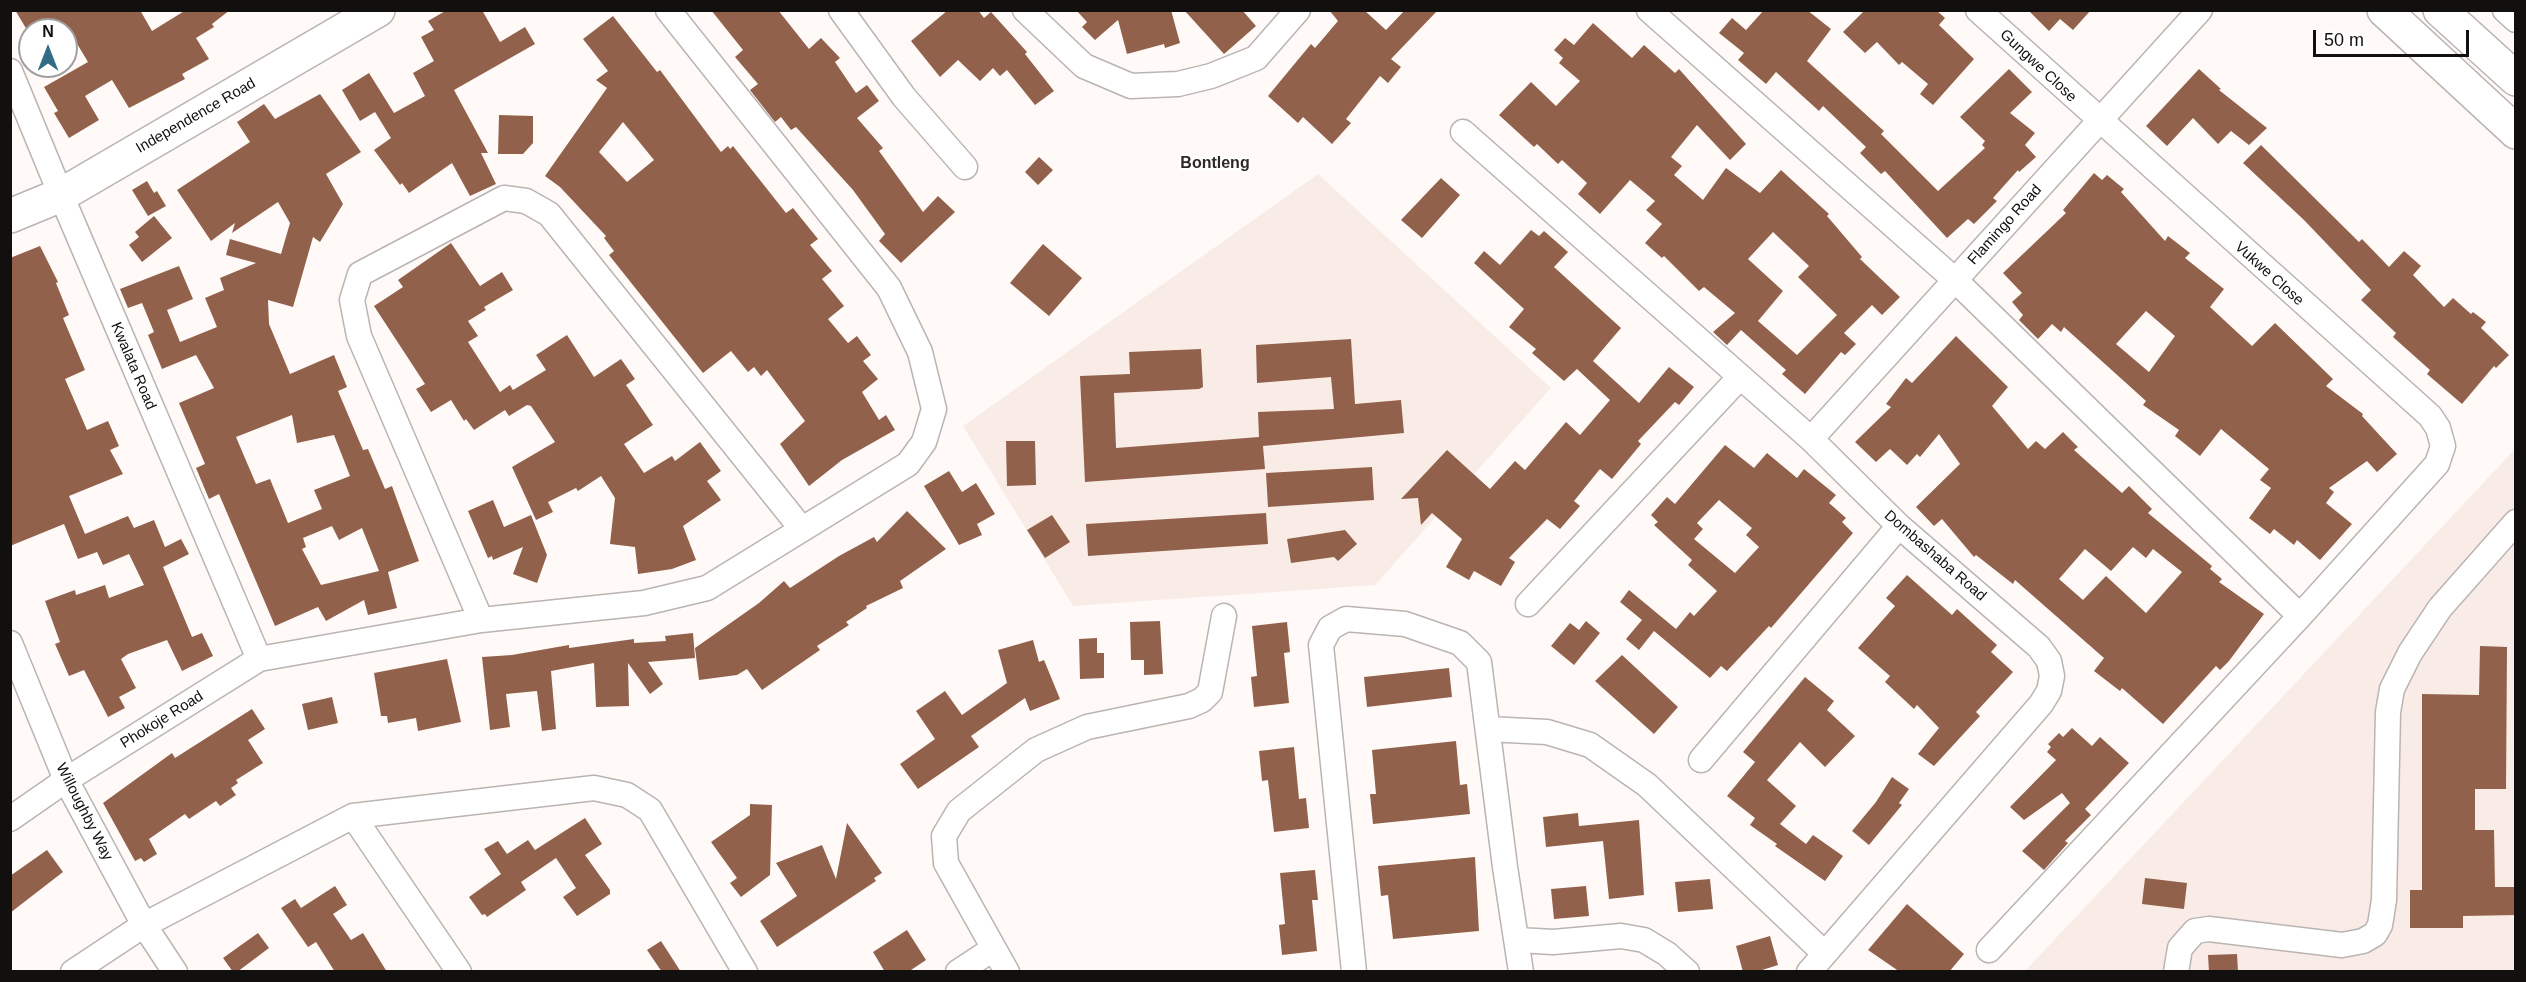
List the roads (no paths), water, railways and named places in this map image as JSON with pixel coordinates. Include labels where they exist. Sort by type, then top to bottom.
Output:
[{"type":"street","name":"Independence Road","points":[[10,216],[61,195],[378,10]]},
{"type":"street","points":[[259,660],[481,620],[644,603],[707,588],[751,563],[801,528],[908,464],[924,442],[934,409],[920,352],[890,288],[668,10]]},
{"type":"street","points":[[841,10],[904,97],[965,167]]},
{"type":"street","points":[[1025,10],[1084,66],[1131,86],[1178,84],[1211,76],[1256,57],[1298,10]]},
{"type":"street","points":[[1649,10],[1955,280],[2300,616],[1989,950]]},
{"type":"street","name":"Gungwe Close","points":[[1978,10],[2099,122]]},
{"type":"street","name":"Flamingo Road","points":[[1811,439],[2200,10]]},
{"type":"street","points":[[2384,10],[2516,132]]},
{"type":"street","points":[[2440,10],[2516,79]]},
{"type":"street","points":[[2505,10],[2516,20]]},
{"type":"street","name":"Kwalata Road","points":[[10,71],[259,660]]},
{"type":"street","name":"Vukwe Close","points":[[2099,122],[2430,416],[2438,428],[2443,446],[2437,464],[2300,616]]},
{"type":"street","name":"Dombashaba Road","points":[[1463,132],[1811,439],[1899,526],[2039,647],[2049,661],[2052,676],[2049,691],[2041,704],[1823,952]]},
{"type":"street","points":[[481,620],[359,336],[352,300],[360,274],[504,198],[526,201],[549,214],[801,528]]},
{"type":"street","points":[[1528,604],[1740,377]]},
{"type":"street","points":[[2176,972],[2180,948],[2194,931],[2209,929],[2342,945],[2363,941],[2375,934],[2380,925],[2384,900],[2388,712],[2392,689],[2410,653],[2440,608],[2516,522]]},
{"type":"street","points":[[1701,760],[1899,526]]},
{"type":"street","points":[[1007,972],[946,863],[944,836],[959,811],[1036,750],[1066,736],[1087,727],[1189,706],[1202,700],[1210,692],[1224,616]]},
{"type":"street","points":[[1354,972],[1321,645],[1329,627],[1346,619],[1405,624],[1460,643],[1479,662],[1521,972]]},
{"type":"street","name":"Willoughby Way","points":[[10,643],[66,780],[144,925],[175,972]]},
{"type":"street","name":"Phokoje Road","points":[[10,819],[66,780],[259,660]]},
{"type":"street","points":[[1488,729],[1547,732],[1590,745],[1647,785],[1823,952],[1809,972]]},
{"type":"street","points":[[73,972],[144,925],[353,816],[594,788],[627,795],[650,810],[745,972]]},
{"type":"street","points":[[353,816],[459,972]]},
{"type":"street","points":[[1518,940],[1553,942],[1621,936],[1644,940],[1667,954],[1687,972]]},
{"type":"street","points":[[958,972],[993,949]]},
{"type":"district","name":"Bontleng","points":[[1215,164]]}]
